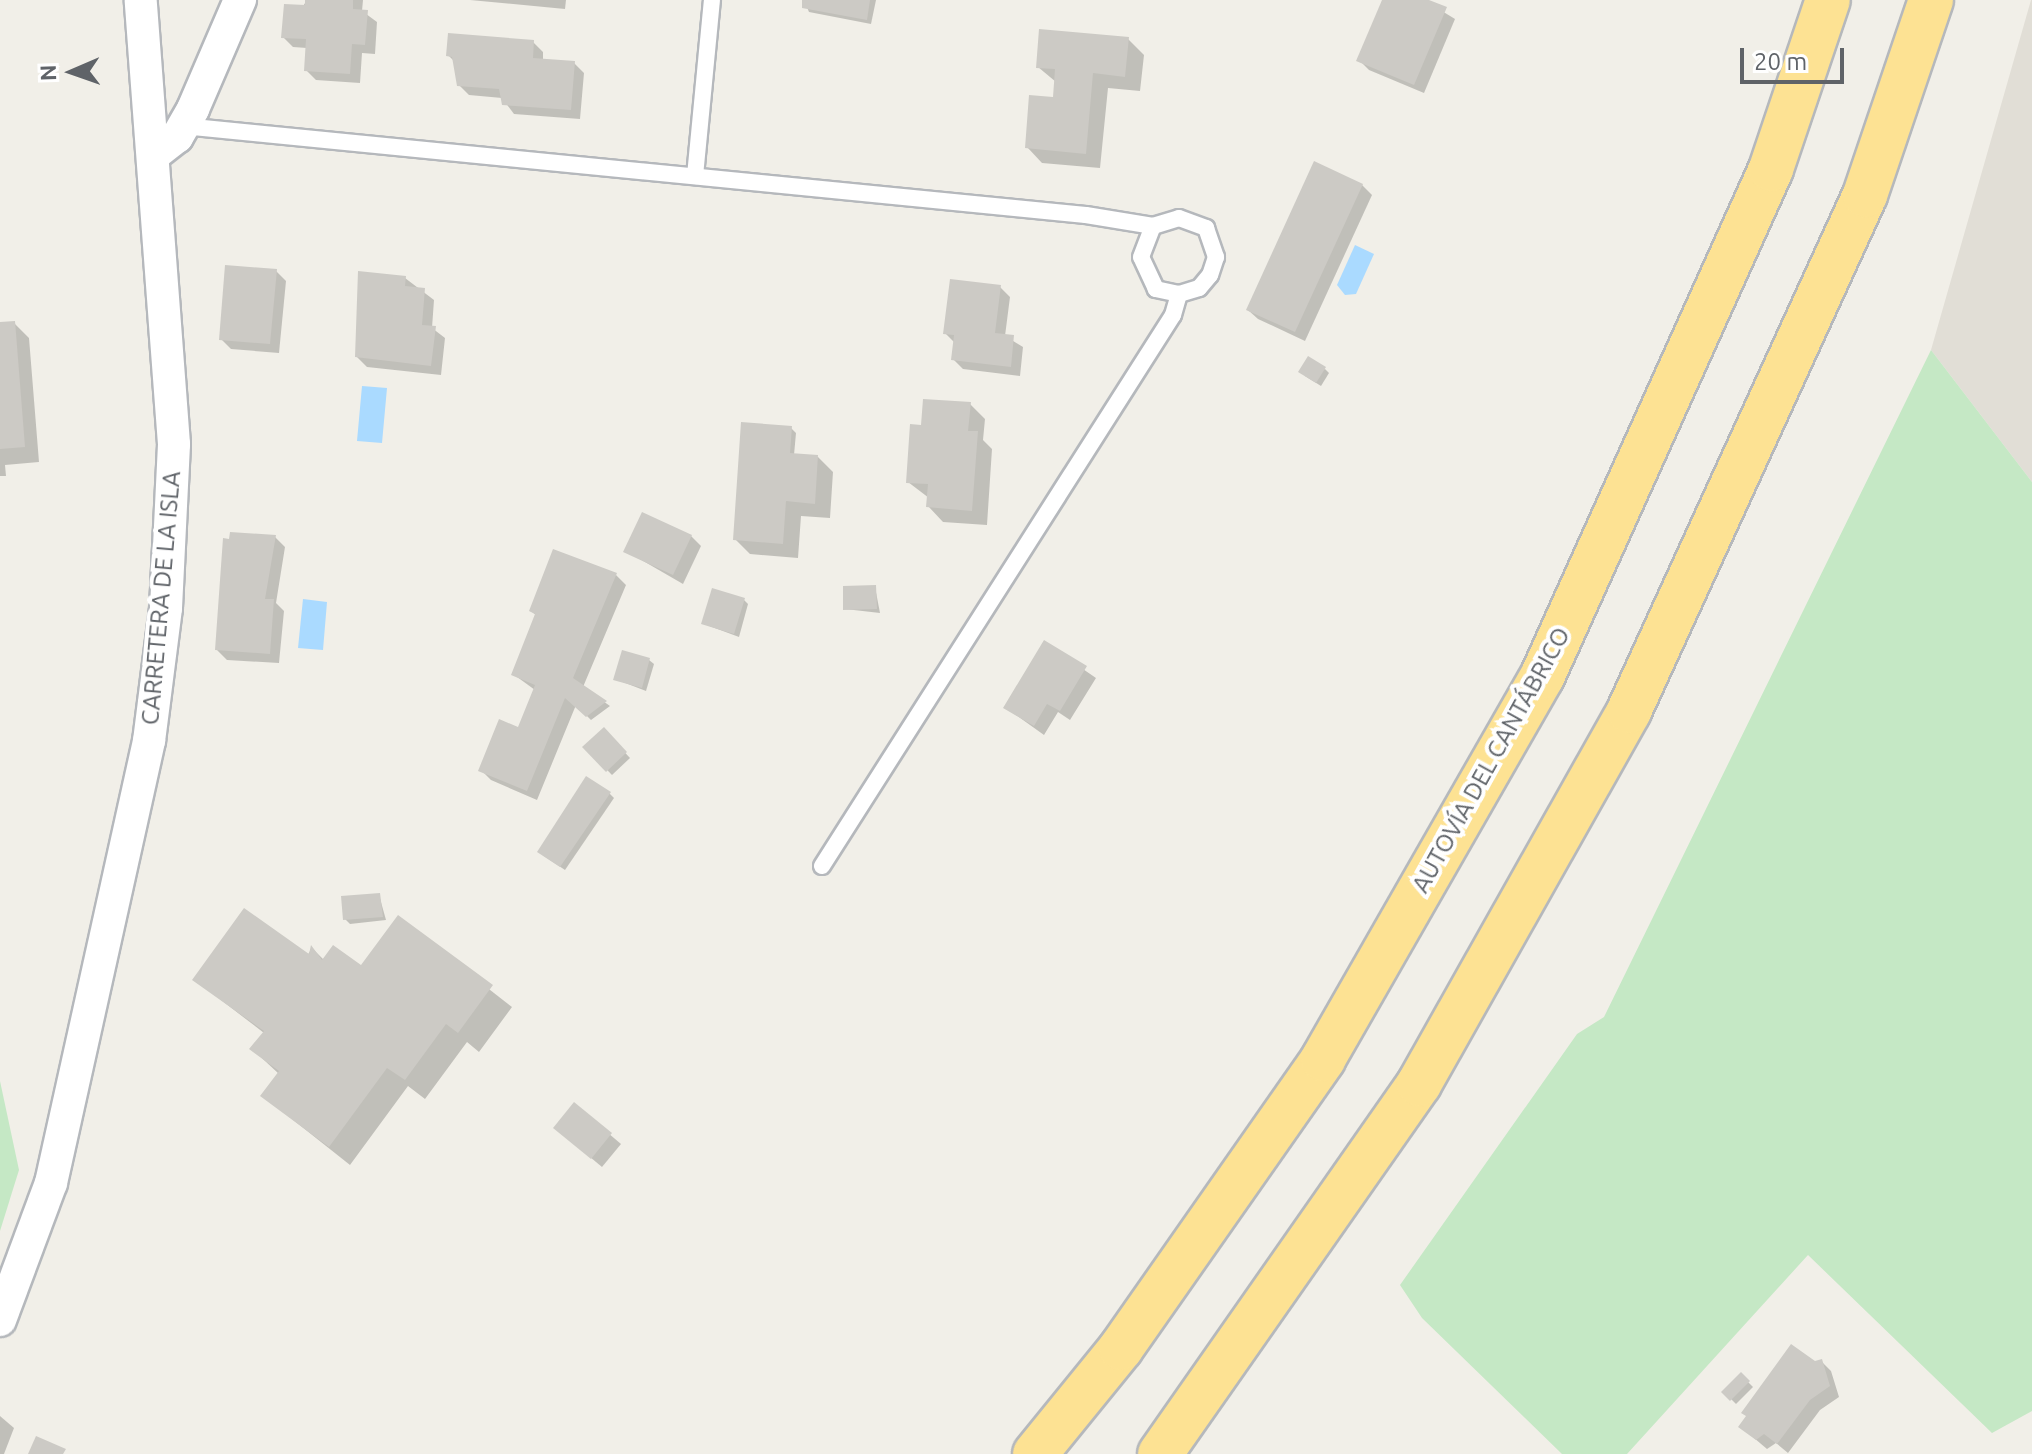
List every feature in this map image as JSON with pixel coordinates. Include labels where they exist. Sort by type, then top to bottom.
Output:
[{"type":"highway","name":"AUTOVÍA DEL CANTÁBRICO","points":[[1035,1454],[1121,1348],[1323,1059],[1542,677],[1771,169],[1828,0]]},
{"type":"highway","points":[[1160,1454],[1419,1084],[1629,711],[1865,195],[1931,0]]},
{"type":"street","name":"CARRETERA DE LA ISLA","points":[[0,1320],[51,1183],[149,741],[166,608],[174,444],[155,154],[141,0]]},
{"type":"street","points":[[155,154],[183,126],[240,0]]},
{"type":"lane","points":[[695,176],[712,0]]},
{"type":"lane","points":[[183,126],[695,176],[1153,226],[1179,218],[1206,228],[1216,257],[1210,275],[1199,288],[1179,294],[1156,289],[1145,274],[1141,257],[1153,226]]},
{"type":"lane","points":[[822,866],[1173,315],[1179,294]]},
{"type":"shaded area","points":[[2032,0],[2032,482],[1931,350]]},
{"type":"green space","points":[[1931,350],[2032,482],[2032,1411],[1992,1433],[1808,1255],[1627,1454],[1562,1454],[1422,1318],[1400,1285],[1577,1034],[1604,1017]]},
{"type":"green space","points":[[0,1081],[19,1170],[0,1231]]},
{"type":"water","points":[[1355,245],[1374,254],[1356,294],[1345,295],[1337,285]]},
{"type":"water","points":[[362,386],[387,388],[382,443],[357,441]]},
{"type":"water","points":[[303,599],[327,602],[323,650],[298,648]]},
{"type":"building","points":[[305,0],[353,0],[353,9],[368,10],[365,45],[352,44],[350,74],[304,71],[306,39],[281,38],[284,4],[305,5]]},
{"type":"building","points":[[802,0],[870,0],[867,20],[802,8]]},
{"type":"building","points":[[1382,0],[1429,0],[1447,7],[1414,85],[1356,61]]},
{"type":"building","points":[[1039,29],[1129,37],[1125,77],[1093,73],[1086,154],[1025,148],[1029,95],[1053,97],[1055,69],[1036,68]]},
{"type":"building","points":[[448,33],[534,40],[533,58],[575,61],[571,110],[502,105],[499,89],[457,86],[452,57],[446,56]]},
{"type":"building","points":[[1314,161],[1363,184],[1295,332],[1246,310]]},
{"type":"building","points":[[225,265],[277,269],[270,344],[219,340]]},
{"type":"building","points":[[358,271],[406,276],[405,286],[425,288],[422,325],[436,326],[431,366],[355,357]]},
{"type":"building","points":[[950,279],[1001,285],[995,333],[1014,335],[1011,367],[951,360],[954,335],[943,334]]},
{"type":"building","points":[[15,321],[25,447],[0,449],[0,322]]},
{"type":"building","points":[[1308,356],[1326,367],[1316,383],[1298,372]]},
{"type":"building","points":[[923,399],[971,402],[968,431],[978,431],[972,511],[926,507],[928,484],[906,483],[910,424],[921,425]]},
{"type":"building","points":[[741,422],[792,426],[790,453],[818,455],[815,504],[786,501],[783,544],[733,540]]},
{"type":"building","points":[[642,512],[692,535],[673,575],[623,552]]},
{"type":"building","points":[[230,532],[276,535],[265,599],[274,599],[270,654],[215,650],[223,538],[229,539]]},
{"type":"building","points":[[553,549],[617,573],[573,678],[607,701],[586,717],[565,698],[527,791],[478,771],[499,719],[518,727],[535,685],[511,675],[535,614],[529,611]]},
{"type":"building","points":[[876,585],[877,609],[843,610],[843,586]]},
{"type":"building","points":[[712,588],[745,598],[734,634],[701,624]]},
{"type":"building","points":[[1044,640],[1087,666],[1060,711],[1047,704],[1034,726],[1003,708]]},
{"type":"building","points":[[622,650],[650,658],[642,688],[613,680]]},
{"type":"building","points":[[604,727],[627,752],[606,772],[582,747]]},
{"type":"building","points":[[586,776],[611,792],[560,867],[537,852]]},
{"type":"building","points":[[380,893],[383,917],[343,920],[341,896]]},
{"type":"building","points":[[244,908],[309,954],[311,945],[322,960],[333,945],[361,965],[398,915],[493,985],[458,1033],[446,1024],[405,1080],[387,1068],[329,1147],[260,1096],[279,1071],[249,1049],[264,1031],[192,980]]},
{"type":"building","points":[[574,1102],[612,1133],[591,1159],[553,1128]]},
{"type":"building","points":[[1791,1344],[1815,1361],[1822,1359],[1830,1386],[1810,1400],[1777,1444],[1764,1434],[1756,1440],[1738,1427],[1746,1416],[1741,1413]]},
{"type":"building","points":[[1741,1372],[1750,1381],[1730,1401],[1721,1392]]},
{"type":"building","points":[[36,1436],[66,1449],[63,1454],[28,1454]]}]
